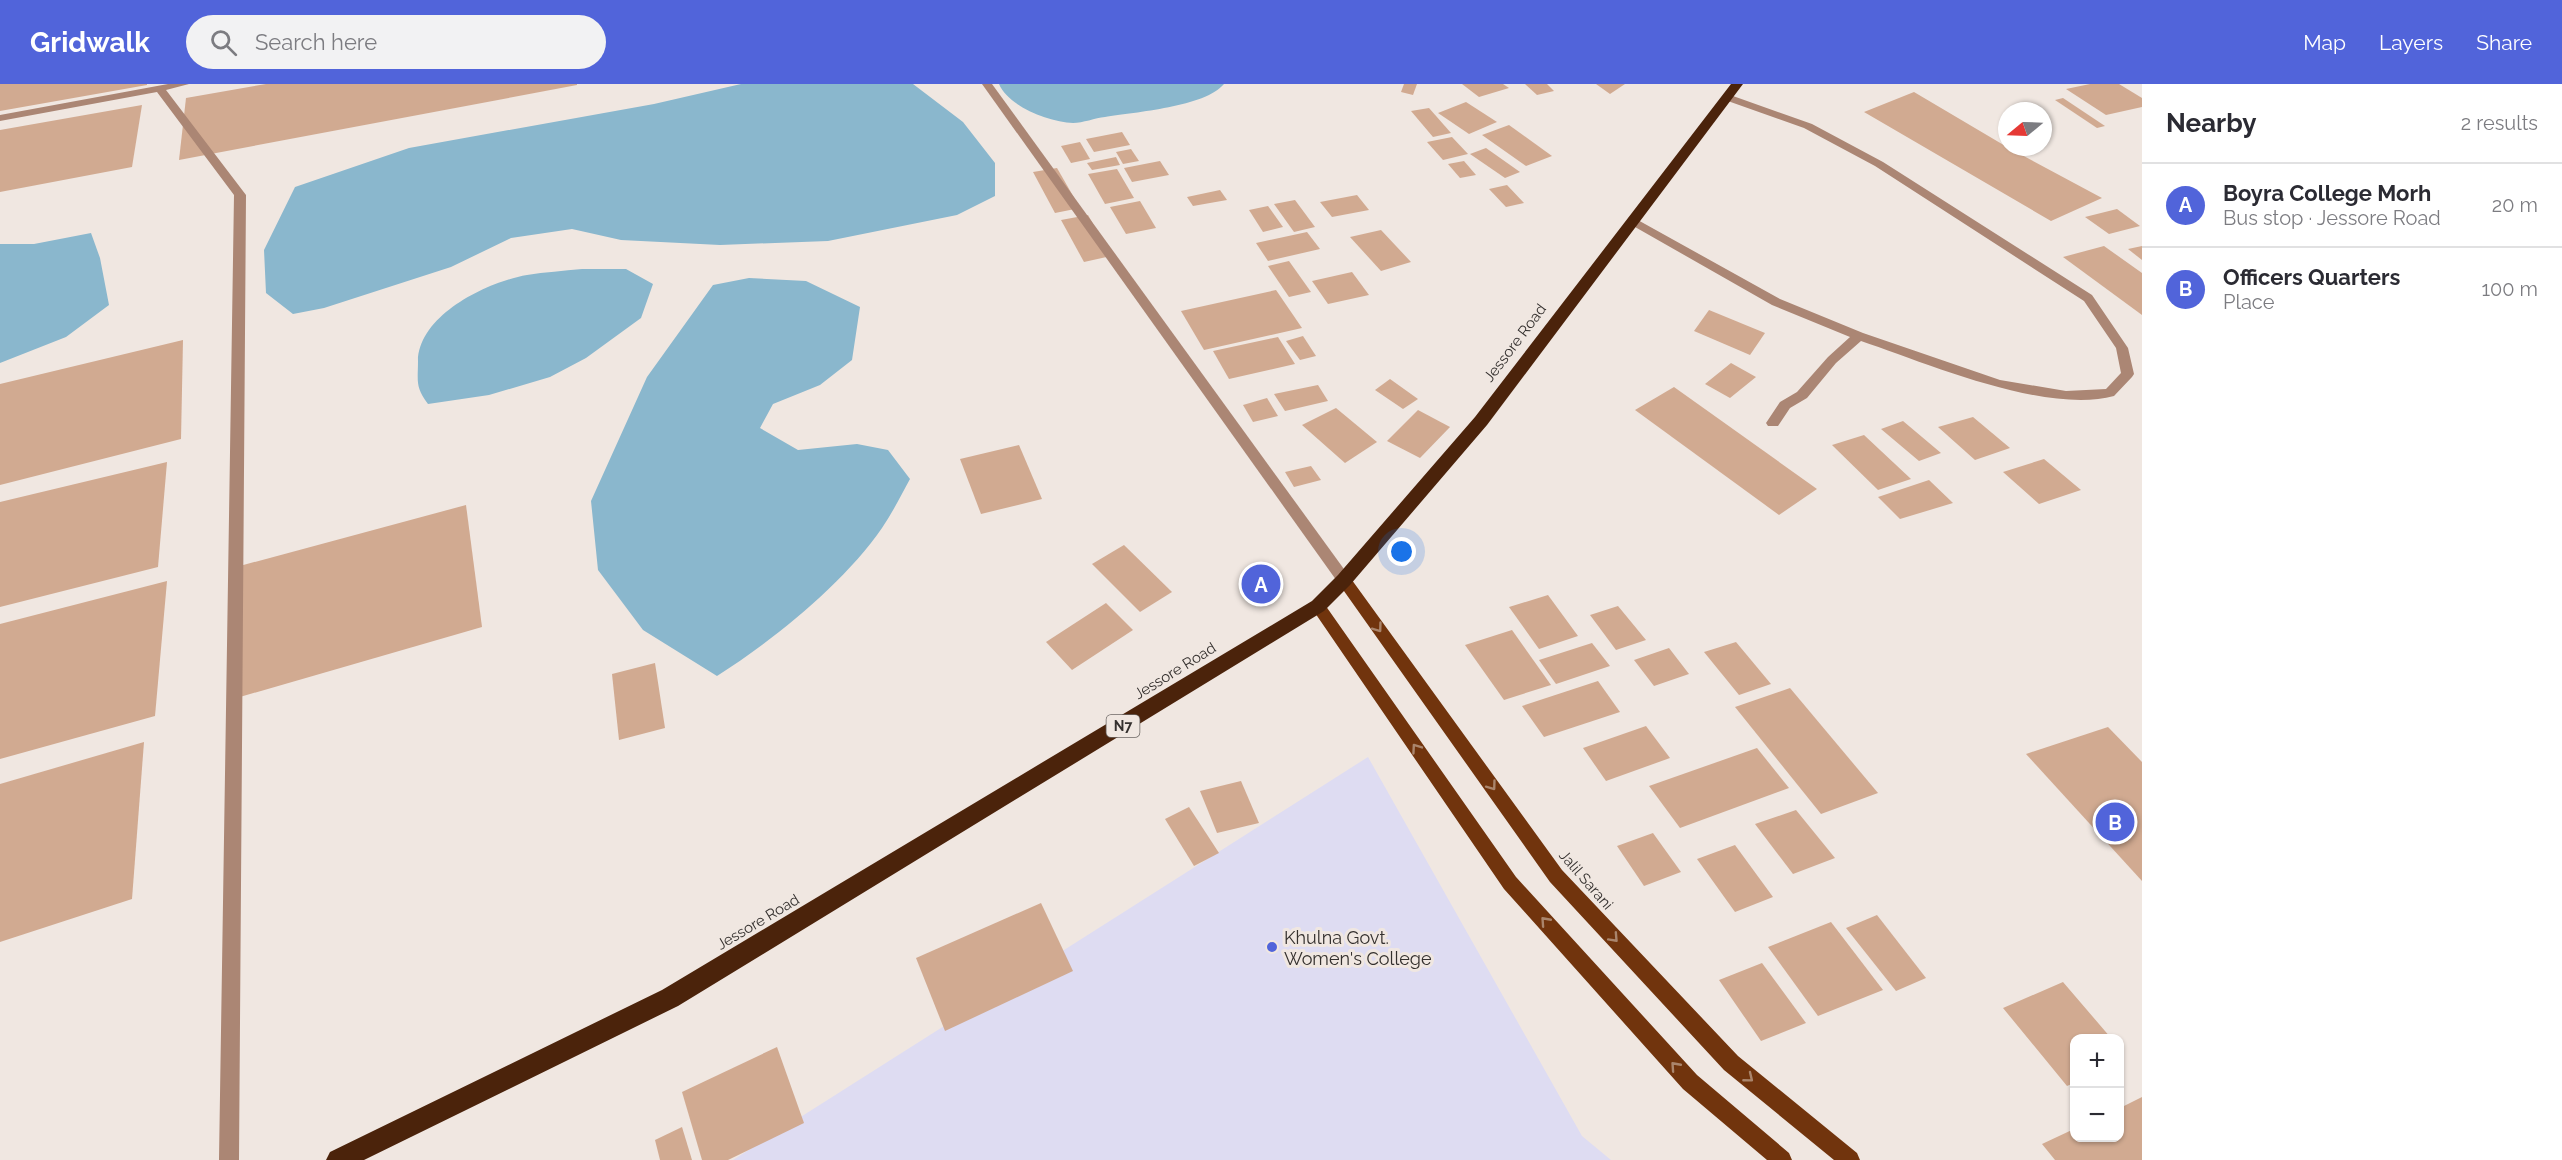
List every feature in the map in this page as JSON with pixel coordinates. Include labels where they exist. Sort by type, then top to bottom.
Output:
[{"type":"highway","name":"Jessore Road","points":[[338,1160],[670,998],[1318,606],[1344,580],[1481,421],[1733,91]]},
{"type":"main road","name":"Jalil Sarani","points":[[1344,580],[1556,876],[1731,1063],[1850,1160]]},
{"type":"main road","points":[[1318,606],[1510,883],[1690,1082],[1782,1160]]},
{"type":"street","points":[[0,118],[184,84]]},
{"type":"street","points":[[987,84],[1344,580]]},
{"type":"street","points":[[160,89],[240,195],[229,1160]]},
{"type":"street","points":[[1632,221],[1776,302],[1859,336],[1999,384],[2066,395],[2109,393],[2128,374],[2122,348],[2088,298],[1879,164],[1808,126],[1733,91]]},
{"type":"street","points":[[1773,423],[1785,405],[1802,395],[1832,360],[1859,336]]},
{"type":"shaded area","points":[[741,84],[913,84],[963,122],[995,163],[995,196],[957,215],[828,241],[720,245],[621,240],[572,229],[511,238],[451,267],[324,308],[293,314],[266,293],[264,250],[295,187],[409,148],[654,104]]},
{"type":"shaded area","points":[[999,84],[1224,84],[1215,92],[1186,103],[1073,123],[1053,120],[1031,112],[1011,100]]},
{"type":"shaded area","points":[[91,233],[100,258],[109,305],[66,337],[0,363],[0,244],[34,244]]},
{"type":"shaded area","points":[[582,269],[626,269],[653,284],[641,318],[586,358],[550,377],[489,395],[428,404],[419,388],[418,361],[421,344],[442,315],[475,293],[511,279]]},
{"type":"shaded area","points":[[749,278],[806,281],[860,307],[852,360],[820,385],[773,404],[760,428],[798,450],[857,444],[888,450],[910,479],[882,528],[828,590],[784,628],[717,676],[643,630],[598,570],[591,501],[647,377],[713,285]]},
{"type":"shaded area","name":"Khulna Govt. Women's College","points":[[1368,757],[1582,1136],[1611,1160],[733,1160]]},
{"type":"building","points":[[0,84],[147,84],[147,85],[0,111]]},
{"type":"building","points":[[266,84],[577,85],[179,160],[186,98]]},
{"type":"building","points":[[1404,84],[1417,84],[1413,95],[1401,92]]},
{"type":"building","points":[[1462,84],[1503,84],[1509,88],[1479,97]]},
{"type":"building","points":[[1525,84],[1547,84],[1554,91],[1537,95]]},
{"type":"building","points":[[1596,84],[1625,84],[1610,94]]},
{"type":"building","points":[[2090,84],[2119,84],[2142,98],[2142,107],[2106,115],[2066,89]]},
{"type":"building","points":[[1914,92],[1998,142],[1998,156],[2024,156],[2102,198],[2051,221],[1864,112]]},
{"type":"building","points":[[2063,98],[2105,126],[2097,128],[2055,100]]},
{"type":"building","points":[[1466,102],[1497,122],[1469,134],[1438,113]]},
{"type":"building","points":[[142,105],[132,167],[0,192],[0,130]]},
{"type":"building","points":[[1429,108],[1451,133],[1433,137],[1411,111]]},
{"type":"building","points":[[1509,125],[1552,156],[1526,166],[1482,135]]},
{"type":"building","points":[[1122,132],[1130,145],[1094,152],[1086,139]]},
{"type":"building","points":[[1452,137],[1468,154],[1443,160],[1427,142]]},
{"type":"building","points":[[1080,142],[1090,159],[1071,163],[1061,146]]},
{"type":"building","points":[[1486,148],[1520,172],[1505,178],[1470,154]]},
{"type":"building","points":[[1131,149],[1139,161],[1123,164],[1116,152]]},
{"type":"building","points":[[1116,157],[1120,165],[1092,170],[1087,163]]},
{"type":"building","points":[[1160,161],[1169,175],[1132,182],[1124,168]]},
{"type":"building","points":[[1464,161],[1476,175],[1460,178],[1448,164]]},
{"type":"building","points":[[1057,168],[1080,208],[1055,213],[1033,172]]},
{"type":"building","points":[[1117,169],[1134,198],[1105,204],[1088,174]]},
{"type":"building","points":[[1507,185],[1524,203],[1506,207],[1489,189]]},
{"type":"building","points":[[1220,190],[1227,200],[1193,206],[1187,197]]},
{"type":"building","points":[[1357,195],[1369,210],[1332,217],[1320,202]]},
{"type":"building","points":[[1295,200],[1315,227],[1294,232],[1274,204]]},
{"type":"building","points":[[1140,201],[1156,228],[1126,234],[1110,207]]},
{"type":"building","points":[[1268,206],[1283,227],[1263,232],[1249,210]]},
{"type":"building","points":[[2117,209],[2140,226],[2109,234],[2085,217]]},
{"type":"building","points":[[1088,215],[1111,256],[1084,262],[1061,220]]},
{"type":"building","points":[[1381,230],[1411,262],[1381,271],[1350,237]]},
{"type":"building","points":[[1307,232],[1320,249],[1268,261],[1256,243]]},
{"type":"building","points":[[2104,246],[2142,273],[2142,315],[2063,257]]},
{"type":"building","points":[[2142,246],[2142,260],[2128,249]]},
{"type":"building","points":[[1289,261],[1311,292],[1289,297],[1268,266]]},
{"type":"building","points":[[1352,272],[1369,295],[1328,304],[1312,281]]},
{"type":"building","points":[[1276,290],[1302,328],[1204,350],[1181,311]]},
{"type":"building","points":[[1709,310],[1765,333],[1750,355],[1694,331]]},
{"type":"building","points":[[1303,336],[1316,356],[1300,360],[1286,341]]},
{"type":"building","points":[[1278,337],[1295,364],[1229,379],[1213,351]]},
{"type":"building","points":[[183,340],[181,439],[0,485],[0,384]]},
{"type":"building","points":[[1731,363],[1756,377],[1730,398],[1705,384]]},
{"type":"building","points":[[1390,379],[1418,399],[1403,409],[1375,390]]},
{"type":"building","points":[[1318,385],[1328,401],[1285,411],[1274,394]]},
{"type":"building","points":[[1674,387],[1817,489],[1779,515],[1635,410]]},
{"type":"building","points":[[1267,398],[1278,416],[1253,422],[1243,405]]},
{"type":"building","points":[[1336,408],[1377,442],[1345,463],[1302,425]]},
{"type":"building","points":[[1418,410],[1450,427],[1420,458],[1387,441]]},
{"type":"building","points":[[1973,417],[2010,448],[1975,460],[1938,427]]},
{"type":"building","points":[[1903,421],[1941,453],[1919,461],[1881,429]]},
{"type":"building","points":[[1864,435],[1911,479],[1878,490],[1832,445]]},
{"type":"building","points":[[1019,445],[1042,499],[981,514],[960,459]]},
{"type":"building","points":[[2044,459],[2081,490],[2039,504],[2003,472]]},
{"type":"building","points":[[167,462],[158,567],[0,607],[0,502]]},
{"type":"building","points":[[1311,466],[1321,480],[1294,487],[1285,472]]},
{"type":"building","points":[[1929,480],[1953,503],[1900,519],[1878,497]]},
{"type":"building","points":[[466,505],[482,627],[233,699],[236,567]]},
{"type":"building","points":[[1124,545],[1172,592],[1140,612],[1092,564]]},
{"type":"building","points":[[167,581],[155,716],[0,759],[0,624]]},
{"type":"building","points":[[1548,595],[1578,636],[1539,649],[1509,607]]},
{"type":"building","points":[[1106,603],[1133,630],[1072,670],[1046,642]]},
{"type":"building","points":[[1618,606],[1646,640],[1616,650],[1590,615]]},
{"type":"building","points":[[1512,630],[1551,685],[1504,700],[1465,645]]},
{"type":"building","points":[[1736,642],[1771,684],[1739,695],[1704,652]]},
{"type":"building","points":[[1592,643],[1610,666],[1556,684],[1539,660]]},
{"type":"building","points":[[1669,648],[1689,674],[1654,686],[1634,660]]},
{"type":"building","points":[[655,663],[665,728],[619,740],[612,674]]},
{"type":"building","points":[[1598,681],[1620,712],[1544,737],[1522,706]]},
{"type":"building","points":[[1790,688],[1878,793],[1821,814],[1735,707]]},
{"type":"building","points":[[1646,726],[1670,758],[1606,781],[1583,748]]},
{"type":"building","points":[[2108,727],[2142,762],[2142,881],[2026,754]]},
{"type":"building","points":[[144,742],[132,899],[0,942],[0,784]]},
{"type":"building","points":[[1757,748],[1789,788],[1680,828],[1649,786]]},
{"type":"building","points":[[1241,781],[1259,823],[1217,833],[1200,791]]},
{"type":"building","points":[[1189,807],[1219,853],[1194,866],[1165,819]]},
{"type":"building","points":[[1796,810],[1835,858],[1793,874],[1755,824]]},
{"type":"building","points":[[1653,833],[1681,872],[1644,886],[1617,846]]},
{"type":"building","points":[[1735,845],[1773,897],[1735,912],[1697,859]]},
{"type":"building","points":[[1041,903],[1073,971],[945,1031],[916,958]]},
{"type":"building","points":[[1877,915],[1926,978],[1896,991],[1846,928]]},
{"type":"building","points":[[1831,922],[1883,990],[1818,1016],[1768,947]]},
{"type":"building","points":[[1762,963],[1806,1023],[1761,1041],[1719,980]]},
{"type":"building","points":[[2063,982],[2108,1034],[2070,1034],[2070,1085],[2067,1086],[2003,1008]]},
{"type":"building","points":[[777,1047],[804,1123],[728,1160],[702,1160],[682,1092]]},
{"type":"building","points":[[2142,1097],[2142,1160],[2055,1160],[2042,1144],[2070,1131],[2070,1142],[2124,1142],[2124,1106]]},
{"type":"building","points":[[682,1127],[692,1160],[660,1160],[655,1140]]},
{"type":"place","name":"Boyra College Morh","points":[[1261,584]]},
{"type":"place","name":"Officers Quarters","points":[[2115,822]]},
{"type":"place","name":"Khulna Govt. Women's College","points":[[1272,947]]}]
